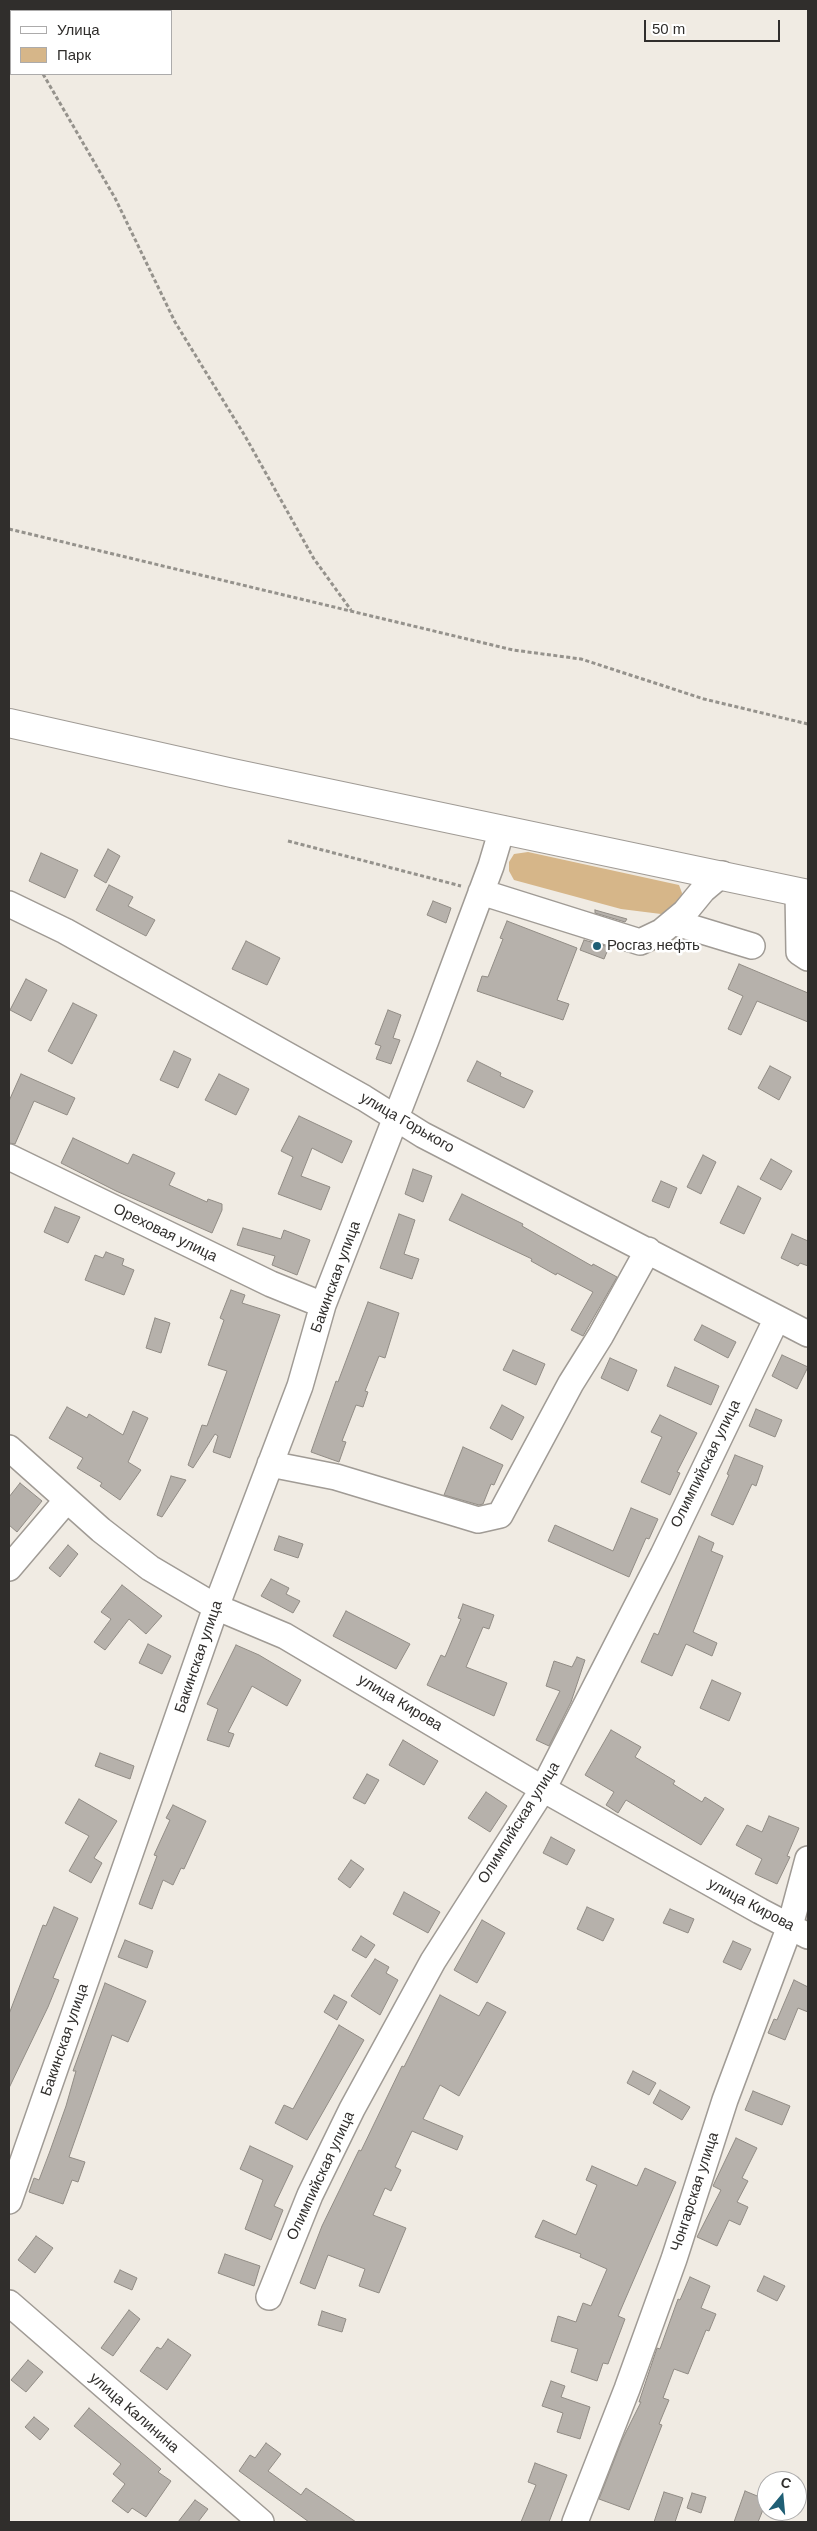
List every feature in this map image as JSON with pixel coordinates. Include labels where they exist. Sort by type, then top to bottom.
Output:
[{"type":"highway","points":[[9,723],[232,773],[722,874],[803,893]]},
{"type":"street","name":"Бакинская улица","points":[[9,2201],[216,1607],[300,1386],[323,1305],[481,892],[502,829]]},
{"type":"street","points":[[481,892],[640,942],[661,932],[685,912],[703,890],[722,874]]},
{"type":"street","points":[[803,893],[799,952],[808,958]]},
{"type":"street","name":"улица Горького","points":[[9,904],[65,931],[396,1116],[424,1135],[808,1334]]},
{"type":"street","points":[[673,922],[752,946]]},
{"type":"street","name":"Ореховая улица","points":[[9,1157],[271,1284],[323,1305]]},
{"type":"street","points":[[270,1464],[336,1477],[478,1520],[500,1515],[571,1383],[601,1335],[648,1250]]},
{"type":"street","name":"Олимпийская улица","points":[[268,2297],[310,2195],[352,2109],[433,1962],[543,1789],[663,1555],[777,1318]]},
{"type":"street","name":"улица Кирова","points":[[9,1448],[66,1501],[150,1568],[216,1607],[285,1636],[543,1789],[799,1931]]},
{"type":"street","points":[[9,1568],[66,1501]]},
{"type":"street","name":"Чонгарская улица","points":[[575,2522],[674,2259],[725,2100],[799,1931],[808,1859]]},
{"type":"street","name":"улица Калинина","points":[[9,2303],[261,2522]]},
{"type":"path","points":[[44,75],[115,198],[175,322],[246,436],[314,559],[351,611]]},
{"type":"path","points":[[9,529],[513,650],[581,658],[704,699],[808,724]]},
{"type":"path","points":[[288,841],[481,892]]},
{"type":"green space","points":[[528,852],[679,885],[682,893],[681,902],[672,911],[661,914],[621,909],[514,880],[509,871],[509,862],[514,854]]},
{"type":"building","points":[[108,849],[120,856],[106,883],[94,876]]},
{"type":"building","points":[[41,853],[78,870],[65,898],[29,881]]},
{"type":"building","points":[[109,885],[133,897],[128,906],[155,920],[146,936],[96,910]]},
{"type":"building","points":[[433,901],[451,908],[446,923],[427,915]]},
{"type":"building","points":[[595,910],[627,919],[625,922],[595,913]]},
{"type":"building","points":[[507,921],[577,948],[557,1000],[569,1004],[563,1020],[477,991],[482,976],[488,977],[503,939],[500,938]]},
{"type":"building","points":[[584,940],[609,947],[604,959],[580,950]]},
{"type":"building","points":[[246,941],[280,958],[267,985],[232,969]]},
{"type":"building","points":[[739,964],[808,993],[808,1022],[757,1001],[741,1035],[728,1029],[743,996],[728,989]]},
{"type":"building","points":[[26,979],[47,990],[31,1021],[10,1010]]},
{"type":"building","points":[[73,1003],[97,1015],[72,1064],[48,1051]]},
{"type":"building","points":[[388,1010],[401,1015],[393,1038],[400,1040],[391,1064],[376,1059],[381,1046],[375,1044]]},
{"type":"building","points":[[174,1051],[191,1059],[178,1088],[160,1080]]},
{"type":"building","points":[[477,1061],[501,1073],[500,1076],[533,1091],[524,1108],[467,1081]]},
{"type":"building","points":[[770,1066],[791,1077],[779,1100],[758,1088]]},
{"type":"building","points":[[21,1074],[75,1098],[67,1115],[34,1101],[15,1144],[9,1143],[9,1101]]},
{"type":"building","points":[[219,1074],[249,1089],[236,1115],[205,1100]]},
{"type":"building","points":[[299,1116],[352,1141],[342,1163],[312,1148],[301,1176],[330,1187],[321,1210],[278,1194],[293,1157],[281,1151]]},
{"type":"building","points":[[73,1138],[128,1164],[133,1154],[175,1173],[169,1185],[207,1202],[208,1199],[222,1204],[222,1210],[212,1233],[116,1191],[61,1163]]},
{"type":"building","points":[[703,1155],[716,1162],[701,1194],[687,1187]]},
{"type":"building","points":[[771,1159],[792,1171],[781,1190],[760,1179]]},
{"type":"building","points":[[413,1169],[432,1176],[423,1202],[405,1194]]},
{"type":"building","points":[[661,1181],[677,1188],[669,1208],[652,1201]]},
{"type":"building","points":[[738,1186],[761,1198],[744,1234],[720,1223]]},
{"type":"building","points":[[462,1194],[523,1224],[522,1226],[592,1266],[593,1264],[617,1277],[583,1336],[571,1330],[593,1292],[557,1273],[556,1275],[531,1261],[532,1259],[449,1220]]},
{"type":"building","points":[[55,1207],[80,1217],[68,1243],[44,1232]]},
{"type":"building","points":[[399,1214],[415,1220],[404,1254],[419,1259],[412,1279],[380,1268]]},
{"type":"building","points":[[243,1228],[281,1239],[284,1230],[310,1240],[297,1275],[272,1265],[275,1256],[237,1245]]},
{"type":"building","points":[[792,1234],[808,1241],[808,1266],[800,1263],[798,1266],[781,1258]]},
{"type":"building","points":[[106,1252],[124,1259],[122,1265],[134,1270],[124,1295],[85,1280],[95,1255],[103,1258]]},
{"type":"building","points":[[231,1290],[245,1295],[242,1303],[280,1315],[230,1458],[213,1452],[218,1436],[215,1434],[193,1468],[188,1465],[202,1425],[207,1426],[227,1371],[208,1365],[224,1320],[220,1318]]},
{"type":"building","points":[[368,1302],[399,1313],[385,1358],[379,1356],[365,1391],[368,1392],[363,1407],[356,1405],[342,1441],[346,1442],[339,1462],[311,1452],[336,1381],[338,1382]]},
{"type":"building","points":[[155,1318],[170,1323],[161,1353],[146,1348]]},
{"type":"building","points":[[702,1325],[736,1342],[728,1358],[694,1340]]},
{"type":"building","points":[[513,1350],[545,1364],[536,1385],[503,1370]]},
{"type":"building","points":[[782,1355],[808,1367],[797,1389],[772,1376]]},
{"type":"building","points":[[610,1358],[637,1370],[628,1391],[601,1378]]},
{"type":"building","points":[[675,1367],[719,1386],[711,1405],[667,1386]]},
{"type":"building","points":[[502,1405],[524,1417],[512,1440],[490,1428]]},
{"type":"building","points":[[67,1407],[87,1418],[89,1414],[123,1435],[133,1411],[148,1418],[128,1462],[141,1470],[120,1500],[100,1486],[102,1483],[77,1468],[83,1458],[49,1438]]},
{"type":"building","points":[[756,1409],[782,1420],[775,1437],[749,1426]]},
{"type":"building","points":[[660,1415],[697,1433],[677,1472],[680,1473],[670,1495],[641,1482],[662,1437],[651,1432]]},
{"type":"building","points":[[463,1447],[503,1465],[494,1485],[491,1484],[483,1504],[479,1505],[444,1495]]},
{"type":"building","points":[[735,1455],[763,1466],[756,1486],[752,1484],[733,1525],[711,1515],[729,1475],[727,1474]]},
{"type":"building","points":[[171,1476],[186,1480],[162,1517],[157,1515]]},
{"type":"building","points":[[20,1483],[42,1501],[17,1532],[9,1525],[9,1497]]},
{"type":"building","points":[[631,1508],[658,1519],[649,1539],[646,1538],[629,1577],[548,1541],[555,1525],[613,1551]]},
{"type":"building","points":[[279,1536],[303,1544],[298,1558],[274,1550]]},
{"type":"building","points":[[699,1536],[714,1543],[711,1551],[723,1556],[693,1632],[717,1643],[712,1656],[686,1644],[672,1676],[641,1662],[654,1633],[658,1635]]},
{"type":"building","points":[[68,1545],[78,1554],[60,1577],[49,1568]]},
{"type":"building","points":[[271,1579],[289,1588],[286,1594],[300,1601],[293,1613],[261,1596]]},
{"type":"building","points":[[122,1585],[162,1616],[146,1634],[129,1619],[105,1650],[94,1642],[111,1619],[101,1612]]},
{"type":"building","points":[[463,1604],[494,1615],[489,1629],[483,1627],[466,1667],[507,1683],[494,1716],[427,1685],[441,1655],[445,1657],[461,1619],[458,1618]]},
{"type":"building","points":[[346,1611],[410,1644],[396,1669],[333,1636]]},
{"type":"building","points":[[148,1644],[171,1656],[162,1674],[139,1663]]},
{"type":"building","points":[[236,1645],[259,1655],[301,1680],[287,1706],[252,1686],[228,1732],[234,1734],[229,1747],[207,1740],[218,1709],[207,1704]]},
{"type":"building","points":[[577,1657],[585,1660],[571,1702],[549,1746],[536,1740],[560,1691],[546,1686],[554,1661],[572,1667]]},
{"type":"building","points":[[712,1680],[741,1693],[729,1721],[700,1708]]},
{"type":"building","points":[[611,1730],[641,1747],[635,1757],[675,1781],[673,1784],[702,1802],[705,1797],[724,1809],[701,1845],[626,1800],[618,1813],[606,1805],[614,1792],[585,1775]]},
{"type":"building","points":[[403,1740],[438,1761],[424,1785],[389,1765]]},
{"type":"building","points":[[100,1753],[134,1766],[130,1779],[95,1766]]},
{"type":"building","points":[[367,1774],[379,1780],[365,1804],[353,1798]]},
{"type":"building","points":[[486,1792],[507,1806],[490,1832],[468,1818]]},
{"type":"building","points":[[79,1799],[117,1821],[94,1858],[102,1863],[91,1883],[69,1871],[89,1836],[65,1823]]},
{"type":"building","points":[[173,1805],[206,1821],[184,1869],[181,1868],[173,1885],[163,1880],[152,1909],[139,1904],[157,1856],[154,1855],[170,1820],[166,1818]]},
{"type":"building","points":[[769,1816],[799,1828],[787,1856],[790,1857],[777,1884],[755,1874],[762,1859],[736,1845],[747,1825],[762,1832]]},
{"type":"building","points":[[551,1837],[575,1850],[567,1865],[543,1853]]},
{"type":"building","points":[[351,1860],[364,1869],[350,1888],[338,1879]]},
{"type":"building","points":[[404,1892],[440,1912],[428,1933],[393,1914]]},
{"type":"building","points":[[54,1907],[78,1918],[53,1978],[59,1980],[9,2088],[9,2014],[43,1925],[46,1926]]},
{"type":"building","points":[[587,1907],[614,1919],[603,1941],[577,1929]]},
{"type":"building","points":[[670,1909],[694,1919],[688,1933],[663,1923]]},
{"type":"building","points":[[482,1920],[505,1933],[477,1983],[454,1970]]},
{"type":"building","points":[[361,1936],[375,1945],[366,1958],[352,1950]]},
{"type":"building","points":[[125,1940],[153,1951],[147,1968],[118,1957]]},
{"type":"building","points":[[733,1941],[751,1949],[741,1970],[723,1962]]},
{"type":"building","points":[[375,1959],[389,1967],[386,1973],[398,1980],[380,2015],[351,1996]]},
{"type":"building","points":[[794,1980],[808,1987],[808,2012],[798,2008],[785,2040],[768,2033],[774,2019],[777,2020]]},
{"type":"building","points":[[105,1983],[146,2001],[128,2042],[112,2035],[69,2157],[85,2162],[78,2182],[72,2180],[63,2204],[29,2192],[34,2178],[39,2180],[50,2151],[76,2071],[73,2071]]},
{"type":"building","points":[[334,1995],[347,2002],[337,2020],[324,2012]]},
{"type":"building","points":[[440,1995],[479,2016],[487,2002],[506,2012],[459,2096],[440,2085],[423,2119],[463,2136],[457,2150],[412,2131],[395,2167],[401,2170],[391,2191],[385,2188],[373,2215],[406,2228],[379,2293],[359,2286],[365,2269],[328,2255],[315,2289],[300,2283],[322,2226],[359,2150],[361,2151],[402,2066],[404,2067]]},
{"type":"building","points":[[339,2025],[364,2040],[307,2140],[275,2123],[284,2105],[293,2109]]},
{"type":"building","points":[[633,2071],[656,2083],[649,2095],[627,2083]]},
{"type":"building","points":[[660,2090],[690,2107],[682,2120],[653,2103]]},
{"type":"building","points":[[753,2091],[790,2106],[782,2125],[745,2110]]},
{"type":"building","points":[[736,2138],[757,2148],[742,2178],[748,2181],[737,2202],[748,2207],[740,2225],[729,2220],[717,2246],[697,2237],[721,2190],[713,2186]]},
{"type":"building","points":[[250,2146],[293,2166],[274,2206],[283,2210],[271,2240],[245,2229],[263,2180],[240,2169]]},
{"type":"building","points":[[592,2166],[637,2186],[645,2168],[676,2182],[618,2316],[625,2319],[608,2364],[603,2363],[597,2381],[571,2372],[578,2349],[551,2341],[558,2316],[576,2322],[583,2303],[591,2306],[607,2269],[580,2257],[581,2254],[535,2237],[543,2220],[576,2235],[597,2185],[586,2180]]},
{"type":"building","points":[[36,2236],[53,2248],[35,2273],[18,2260]]},
{"type":"building","points":[[225,2254],[260,2266],[254,2286],[218,2273]]},
{"type":"building","points":[[120,2270],[137,2278],[132,2290],[114,2282]]},
{"type":"building","points":[[764,2276],[785,2286],[777,2301],[757,2291]]},
{"type":"building","points":[[690,2277],[710,2286],[701,2308],[716,2314],[709,2331],[706,2330],[688,2374],[674,2369],[663,2398],[669,2400],[659,2424],[662,2425],[629,2510],[599,2499],[622,2440],[641,2402],[639,2402],[657,2348],[660,2349],[678,2299],[680,2300]]},
{"type":"building","points":[[129,2310],[140,2319],[113,2356],[101,2348]]},
{"type":"building","points":[[322,2311],[346,2319],[342,2332],[318,2325]]},
{"type":"building","points":[[168,2339],[191,2355],[167,2390],[140,2371],[157,2347],[161,2349]]},
{"type":"building","points":[[28,2360],[43,2372],[26,2392],[11,2380]]},
{"type":"building","points":[[551,2381],[565,2386],[561,2397],[590,2407],[580,2439],[557,2432],[563,2413],[542,2406]]},
{"type":"building","points":[[89,2408],[161,2469],[158,2472],[171,2481],[146,2517],[132,2508],[128,2513],[112,2501],[125,2484],[113,2474],[121,2464],[74,2426]]},
{"type":"building","points":[[34,2417],[49,2429],[40,2440],[25,2427]]},
{"type":"building","points":[[266,2443],[281,2454],[268,2471],[301,2495],[306,2488],[356,2522],[309,2522],[239,2471],[250,2455],[255,2458]]},
{"type":"building","points":[[535,2463],[567,2475],[549,2522],[521,2522],[536,2485],[528,2482]]},
{"type":"building","points":[[745,2491],[757,2496],[758,2522],[734,2522]]},
{"type":"building","points":[[664,2492],[683,2498],[675,2522],[654,2522]]},
{"type":"building","points":[[692,2493],[706,2497],[701,2513],[687,2508]]},
{"type":"building","points":[[195,2500],[208,2509],[198,2522],[178,2522]]},
{"type":"place","name":"Росгаз нефть","points":[[597,946]]}]
